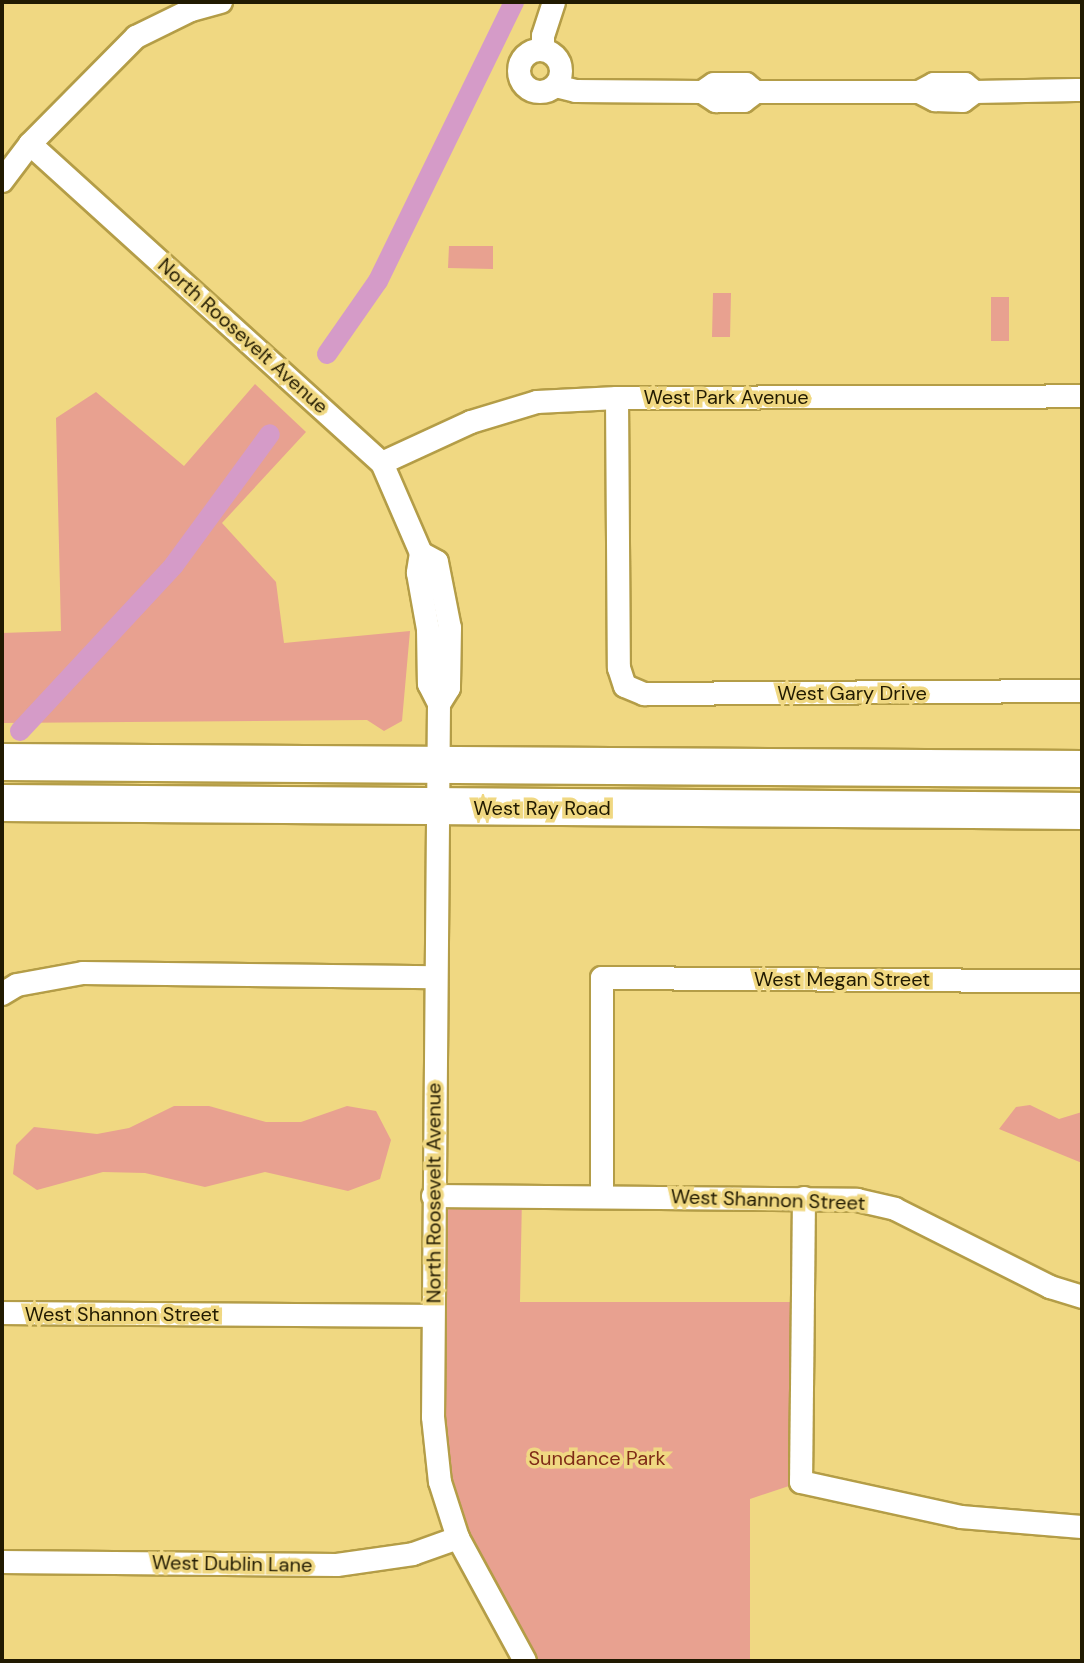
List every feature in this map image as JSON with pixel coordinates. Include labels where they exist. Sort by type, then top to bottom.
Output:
[{"type":"main road","points":[[2,762],[1082,769]]},
{"type":"main road","name":"West Ray Road","points":[[2,803],[1082,811]]},
{"type":"street","points":[[2,181],[30,144],[136,37],[191,10],[221,2]]},
{"type":"street","points":[[543,50],[543,36],[554,2]]},
{"type":"street","points":[[556,86],[562,67],[555,56],[543,50],[523,58],[520,79],[536,92],[556,86],[576,91],[702,92],[714,84],[746,84],[756,92],[919,92],[935,100],[963,101],[975,92],[1082,90]]},
{"type":"street","name":"North Roosevelt Avenue","points":[[30,144],[293,379],[382,463],[421,553],[418,573],[428,629],[429,684],[439,704],[433,1417],[440,1482],[458,1538],[525,1661]]},
{"type":"street","name":"West Park Avenue","points":[[382,463],[471,422],[537,402],[617,398],[1082,396]]},
{"type":"street","name":"West Gary Drive","points":[[617,398],[619,668],[625,686],[644,694],[1082,691]]},
{"type":"street","points":[[9,990],[83,973],[435,977]]},
{"type":"street","name":"West Megan Street","points":[[602,1196],[602,978],[1082,981]]},
{"type":"street","name":"West Shannon Street","points":[[433,1196],[857,1200],[895,1209],[1050,1287],[1082,1297]]},
{"type":"street","points":[[804,1198],[801,1482],[961,1517],[1082,1527]]},
{"type":"street","name":"West Shannon Street","points":[[2,1313],[433,1316]]},
{"type":"street","name":"West Dublin Lane","points":[[2,1562],[337,1565],[413,1554],[458,1538]]},
{"type":"green space","points":[[449,246],[493,246],[493,269],[448,268]]},
{"type":"green space","points":[[713,293],[731,293],[730,337],[712,337]]},
{"type":"green space","points":[[991,297],[1009,297],[1009,341],[991,341]]},
{"type":"green space","points":[[255,384],[306,432],[222,523],[276,582],[284,643],[410,631],[402,721],[384,731],[367,720],[2,723],[2,633],[61,631],[56,418],[96,392],[184,466]]},
{"type":"green space","points":[[1030,1105],[1059,1119],[1082,1112],[1082,1163],[999,1129],[1016,1107]]},
{"type":"green space","points":[[174,1106],[209,1106],[266,1122],[301,1122],[347,1106],[376,1111],[391,1140],[380,1179],[348,1191],[265,1172],[205,1187],[145,1173],[103,1172],[37,1190],[13,1174],[16,1145],[34,1127],[97,1134],[129,1128]]},
{"type":"green space","name":"Sundance Park","points":[[433,1196],[522,1196],[520,1302],[804,1302],[801,1482],[750,1499],[750,1661],[525,1661],[440,1482]]},
{"type":"waterway","points":[[327,354],[378,281],[514,2]]},
{"type":"waterway","points":[[20,731],[174,565],[270,434]]}]
